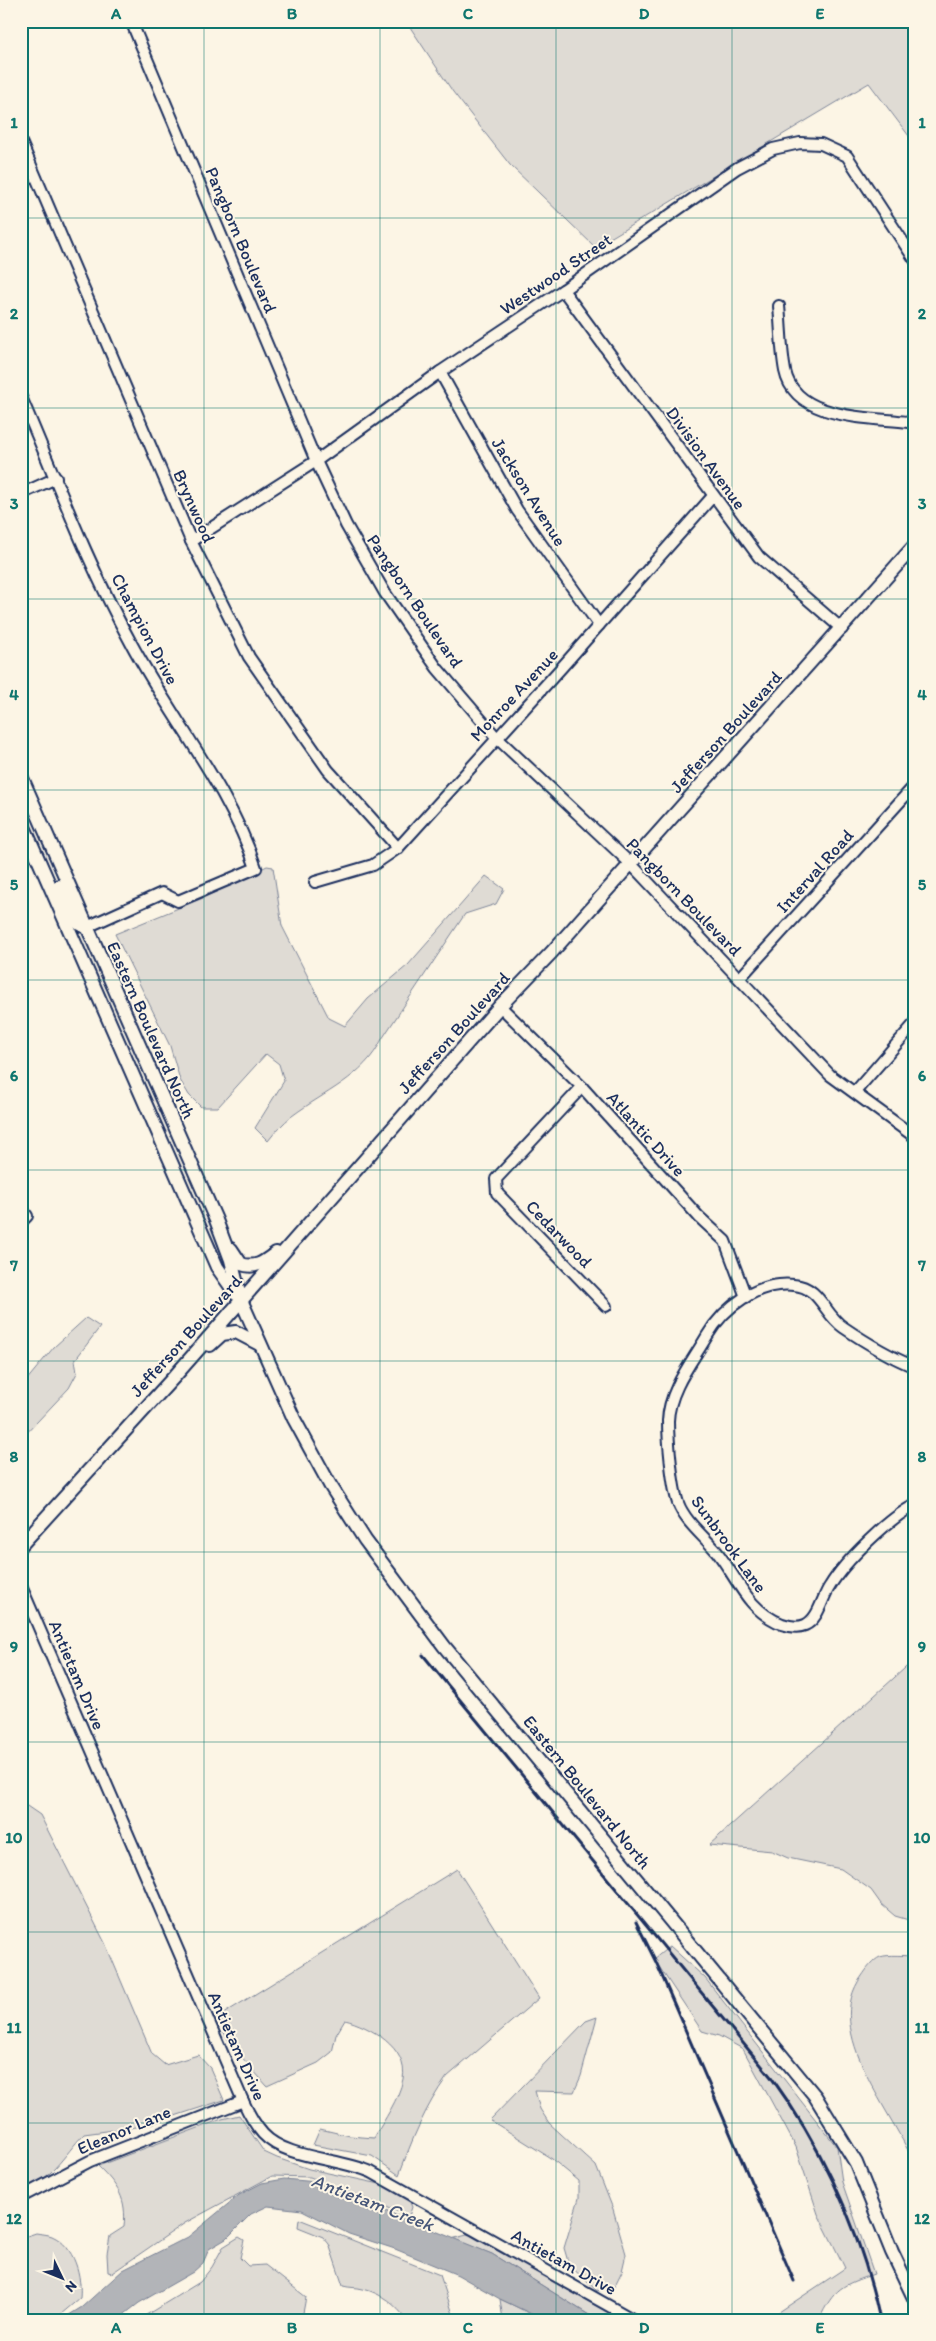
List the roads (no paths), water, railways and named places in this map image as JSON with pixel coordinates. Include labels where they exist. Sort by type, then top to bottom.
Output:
[{"type":"main road","name":"Jefferson Boulevard","points":[[21,1545],[174,1377],[500,1006],[551,953],[915,545]]},
{"type":"main road","name":"Eastern Boulevard North","points":[[21,776],[216,1220],[231,1260],[241,1300],[260,1345],[294,1418],[330,1485],[405,1596],[815,2096],[856,2163],[892,2252],[915,2300]]},
{"type":"main road","points":[[21,791],[41,836],[55,854]]},
{"type":"main road","name":"Eastern Boulevard North","points":[[21,820],[217,1267],[241,1300]]},
{"type":"main road","points":[[33,848],[47,860],[74,920],[80,926],[87,927]]},
{"type":"main road","points":[[216,1220],[236,1259],[247,1266],[260,1265],[296,1238]]},
{"type":"main road","points":[[174,1377],[222,1334],[236,1332],[260,1345]]},
{"type":"street","name":"Pangborn Boulevard","points":[[131,21],[316,461],[346,525],[386,593],[437,668],[496,737],[631,864],[830,1075],[915,1137]]},
{"type":"street","name":"Brynwood","points":[[21,142],[191,541],[250,657],[328,770],[398,848]]},
{"type":"street","name":"Westwood Street","points":[[191,541],[316,461],[440,372],[563,290],[737,168],[773,149],[800,143],[821,144],[847,156],[915,260]]},
{"type":"street","name":"Division Avenue","points":[[563,290],[758,557],[842,629]]},
{"type":"street","points":[[779,306],[785,373],[797,396],[822,410],[854,417],[908,422],[915,420]]},
{"type":"street","name":"Jackson Avenue","points":[[440,372],[516,510],[599,625]]},
{"type":"street","name":"Champion Drive","points":[[21,397],[103,587],[130,642],[232,813],[256,868],[178,901],[162,893],[87,927]]},
{"type":"street","points":[[21,494],[56,478]]},
{"type":"street","name":"Monroe Avenue","points":[[315,882],[372,865],[398,848],[713,496]]},
{"type":"street","name":"Interval Road","points":[[740,978],[915,785]]},
{"type":"street","name":"Atlantic Drive","points":[[500,1006],[582,1087],[698,1217],[725,1241],[746,1297]]},
{"type":"street","points":[[855,1092],[915,1023]]},
{"type":"street","name":"Cedarwood","points":[[582,1087],[496,1180],[497,1193],[606,1306]]},
{"type":"street","name":"Sunbrook Lane","points":[[915,1367],[890,1355],[841,1326],[814,1293],[806,1288],[778,1284],[746,1297],[732,1306],[716,1322],[675,1391],[669,1410],[668,1423],[678,1503],[718,1554],[751,1604],[776,1621],[793,1626],[804,1625],[812,1620],[830,1586],[842,1569],[893,1519],[915,1505]]},
{"type":"street","name":"Antietam Drive","points":[[21,1586],[243,2101],[252,2120],[262,2134],[274,2143],[298,2153],[342,2162],[371,2172],[634,2320]]},
{"type":"street","name":"Eleanor Lane","points":[[21,2197],[90,2160],[243,2101]]},
{"type":"railway","points":[[423,1655],[771,2077],[808,2133],[838,2192],[862,2255],[880,2320]]},
{"type":"railway","points":[[636,1922],[656,1962],[794,2281]]},
{"type":"water label","name":"Antietam Creek","points":[[373,2202]]}]
